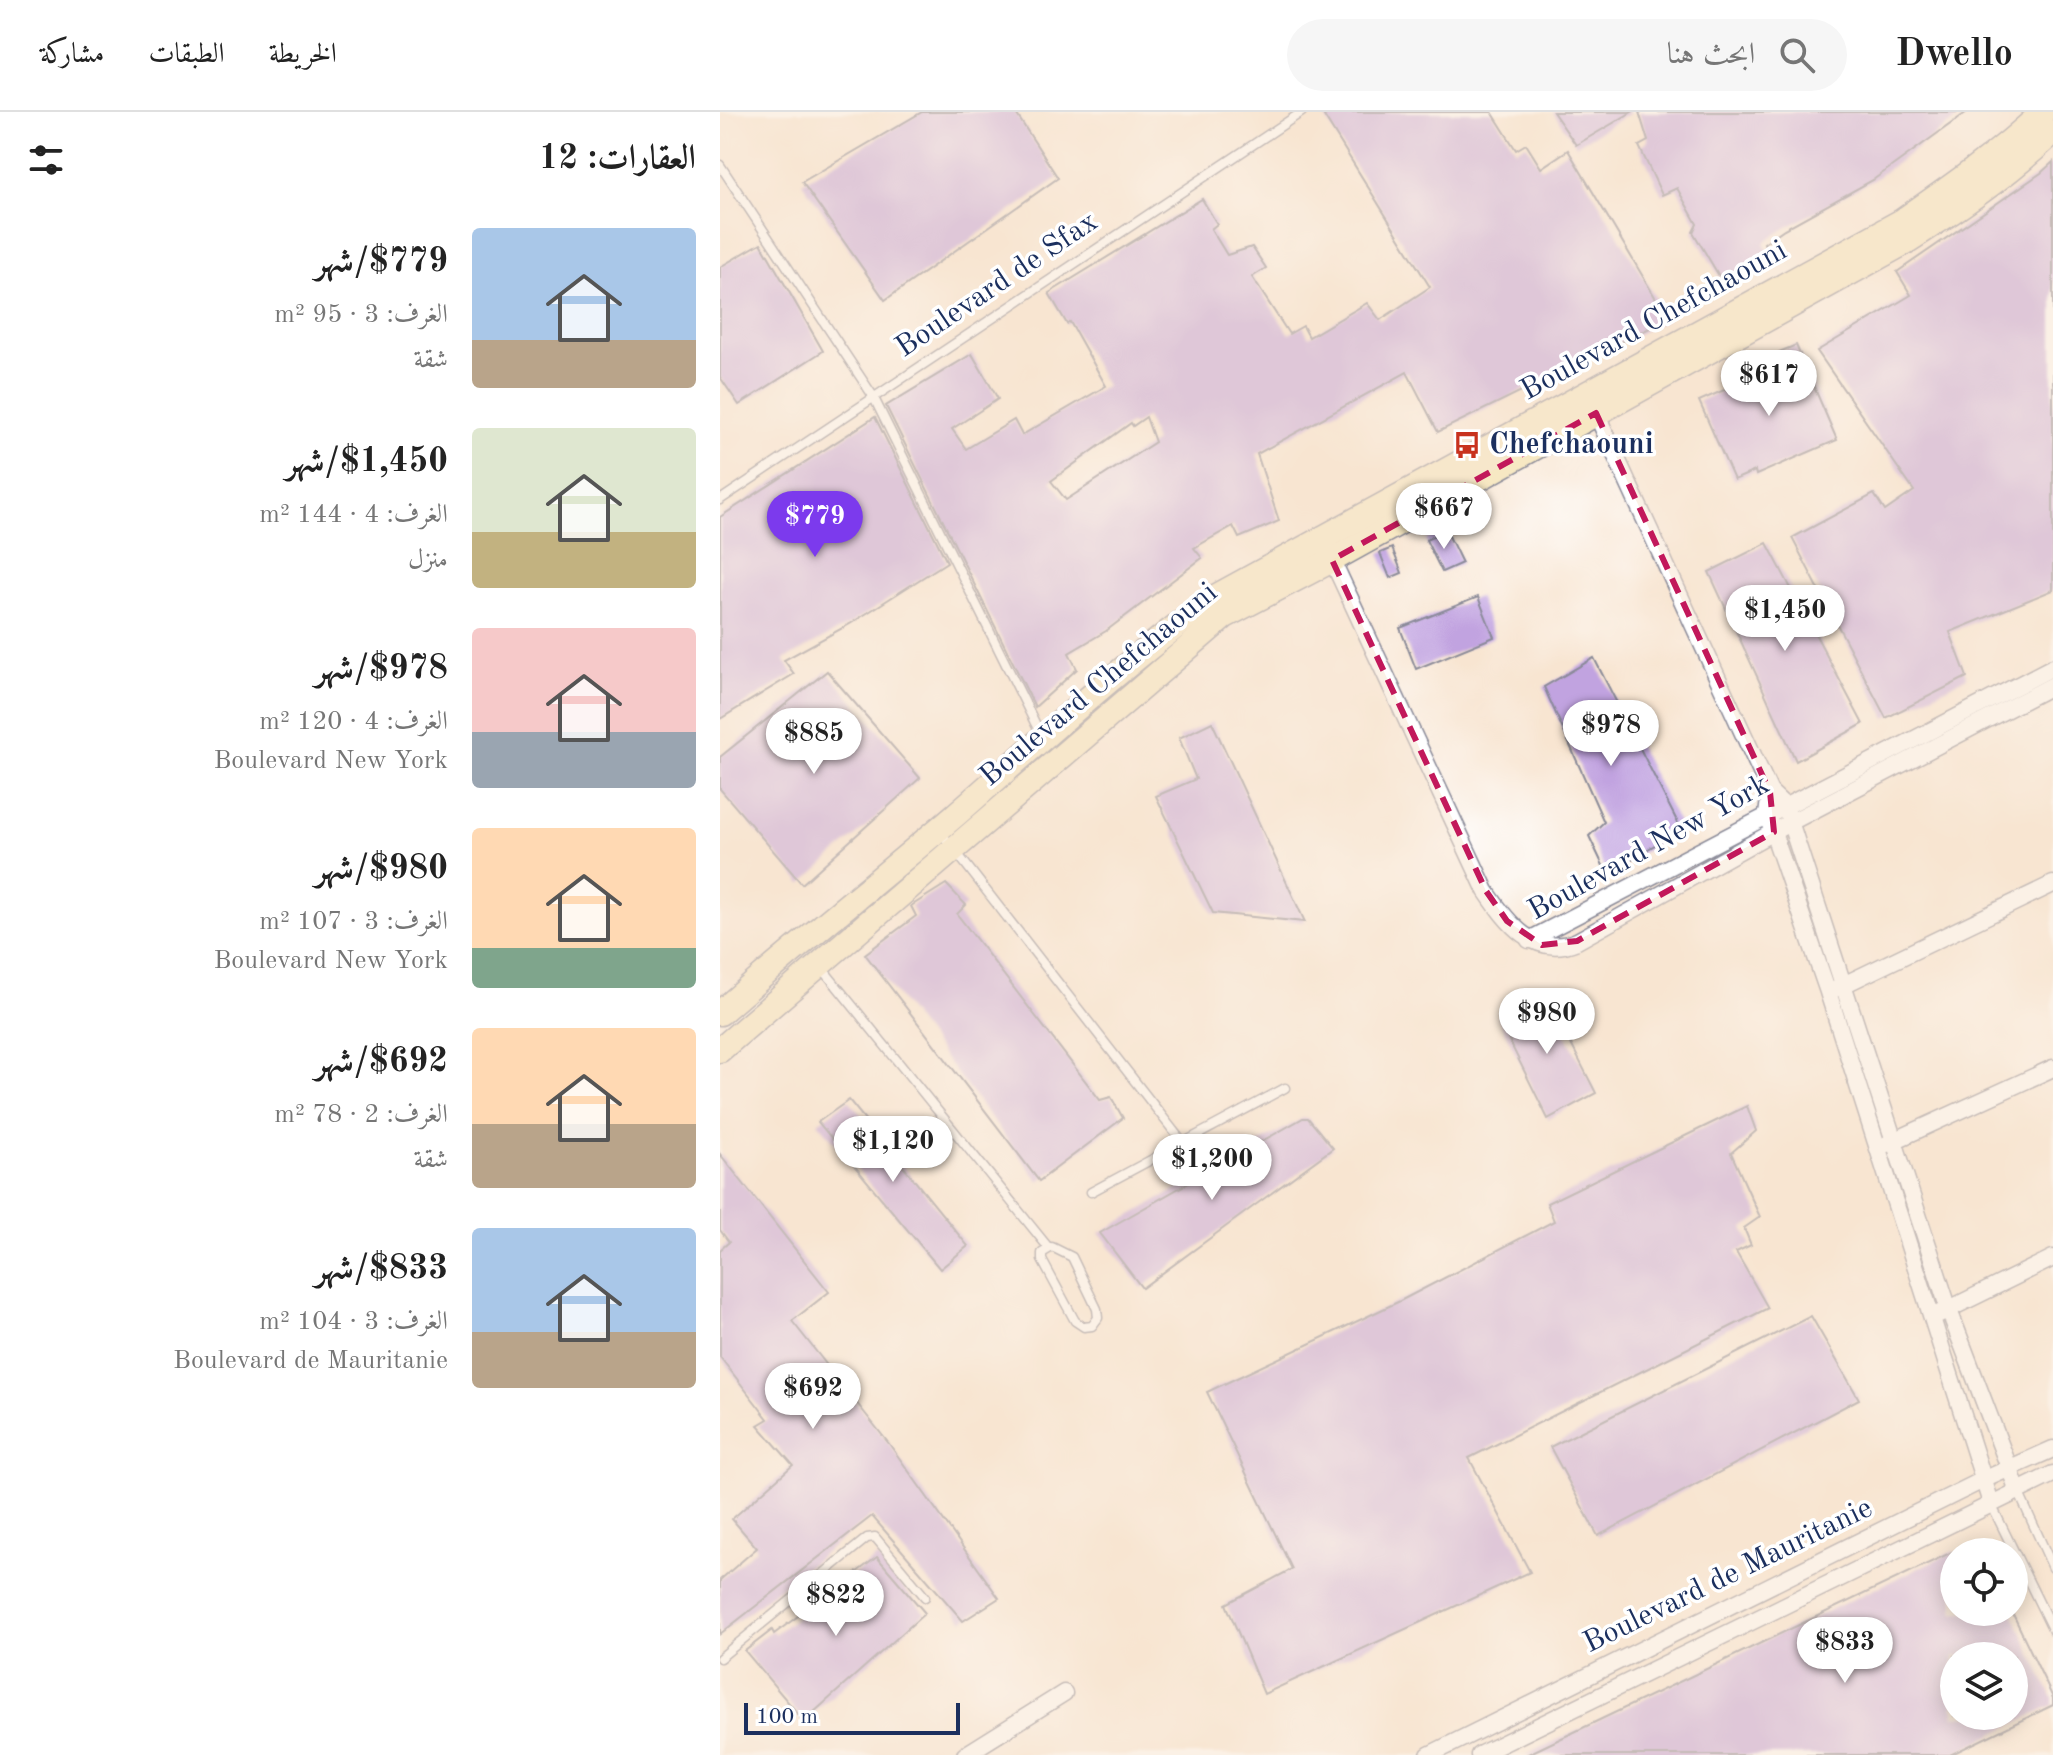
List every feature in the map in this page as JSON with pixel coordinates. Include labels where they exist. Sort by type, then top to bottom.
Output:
[{"type":"street","name":"Boulevard Chefchaouni","points":[[720,1050],[1225,616],[1327,549],[1902,221],[2019,136],[2043,112]]},
{"type":"street","name":"Boulevard Chefchaouni","points":[[720,1013],[938,830],[1159,637],[1228,589],[1327,549],[1596,413],[1904,243],[1977,195],[2053,132]]},
{"type":"street","points":[[1596,413],[1770,792],[1788,814],[1949,1310],[2018,1491]]},
{"type":"street","points":[[1327,549],[1486,891],[1507,921],[1529,940]]},
{"type":"street","name":"Boulevard New York","points":[[1529,940],[1557,946],[1577,941],[1774,832],[1788,814],[2053,667]]},
{"type":"street","name":"Boulevard New York","points":[[1529,940],[1767,815],[1788,814],[2053,685]]},
{"type":"street","points":[[1770,792],[1767,815],[1879,1148],[1991,1503]]},
{"type":"street","points":[[1828,992],[2053,884]]},
{"type":"street","points":[[1879,1148],[2053,1068]]},
{"type":"street","points":[[1930,1317],[2053,1258]]},
{"type":"street","name":"Boulevard de Mauritanie","points":[[1429,1755],[1983,1480],[2053,1449]]},
{"type":"street","name":"Boulevard de Mauritanie","points":[[1479,1755],[2053,1474]]},
{"type":"street","points":[[965,1755],[1064,1693]]},
{"type":"lane","name":"Boulevard de Sfax","points":[[720,500],[1302,112]]},
{"type":"lane","points":[[720,165],[873,396],[1043,739]]},
{"type":"lane","points":[[938,830],[1183,1143]]},
{"type":"lane","points":[[819,964],[1048,1247],[1072,1257],[1097,1309],[1098,1318],[1092,1326],[1084,1327],[1075,1321],[1042,1260],[1042,1253],[1048,1247]]},
{"type":"lane","points":[[1091,1192],[1285,1088]]},
{"type":"lane","points":[[2018,1491],[2053,1568]]},
{"type":"lane","points":[[1991,1503],[2053,1631]]},
{"type":"lane","points":[[720,1658],[867,1538],[875,1537],[925,1597]]},
{"type":"highlighted area","points":[[1596,413],[1770,792],[1774,832],[1577,941],[1542,945],[1507,921],[1486,891],[1332,560]]},
{"type":"building","points":[[922,112],[1015,112],[1058,178],[885,300],[802,182]]},
{"type":"building","points":[[1331,112],[1492,112],[1516,150],[1526,144],[1541,168],[1568,150],[1668,319],[1438,432],[1407,372],[1257,454],[1279,521],[1239,538],[1233,526],[1194,548],[1202,558],[1106,631],[1069,653],[1077,669],[1035,707],[886,406],[972,354],[998,399],[952,429],[966,449],[1014,420],[1022,435],[1106,386],[1070,322],[1067,324],[1049,293],[1202,199],[1217,224],[1211,229],[1227,255],[1252,247],[1266,268],[1252,277],[1289,334],[1303,326],[1309,337],[1367,303],[1380,320],[1430,287],[1324,116]],"holes":[[[1146,417],[1155,442],[1066,500],[1051,481],[1131,423],[1133,426]]]},
{"type":"building","points":[[1553,112],[1632,112],[1576,145]]},
{"type":"building","points":[[1639,112],[1967,112],[1873,180],[1764,243],[1773,264],[1725,286],[1693,232],[1697,224],[1677,188],[1662,195],[1639,146],[1648,141]]},
{"type":"building","points":[[2053,162],[2053,590],[1950,632],[1967,677],[1886,718],[1792,538],[1874,494],[1885,511],[1914,491],[1817,351],[1911,295],[1897,272]]},
{"type":"building","points":[[761,243],[823,351],[739,405],[720,377],[720,267]]},
{"type":"building","points":[[1796,345],[1837,440],[1756,475],[1755,471],[1734,480],[1699,401],[1784,364],[1779,352]]},
{"type":"building","points":[[875,417],[947,562],[850,624],[784,660],[794,674],[720,719],[720,517]]},
{"type":"building","points":[[1446,530],[1462,563],[1442,572],[1426,540]]},
{"type":"building","points":[[1767,543],[1863,724],[1796,761],[1709,572]]},
{"type":"building","points":[[1392,548],[1402,573],[1390,578],[1380,553]]},
{"type":"building","points":[[1478,597],[1494,637],[1416,669],[1400,628]]},
{"type":"building","points":[[1594,658],[1681,829],[1607,874],[1589,836],[1604,822],[1544,687]]},
{"type":"building","points":[[827,671],[920,778],[802,884],[720,789],[720,757]]},
{"type":"building","points":[[1212,722],[1305,922],[1213,913],[1156,796],[1196,779],[1179,738]]},
{"type":"building","points":[[946,884],[966,905],[957,914],[1100,1100],[1111,1097],[1123,1118],[1039,1181],[865,954],[916,916],[911,906]]},
{"type":"building","points":[[1545,993],[1596,1093],[1548,1119],[1498,1018]]},
{"type":"building","points":[[849,1100],[968,1246],[940,1269],[818,1122]]},
{"type":"building","points":[[1747,1106],[1756,1131],[1731,1153],[1760,1217],[1744,1228],[1751,1245],[1736,1252],[1768,1308],[1469,1458],[1530,1572],[1264,1694],[1226,1604],[1292,1569],[1207,1392],[1400,1301],[1554,1221],[1547,1203]]},
{"type":"building","points":[[1303,1118],[1308,1118],[1333,1148],[1142,1288],[1100,1233]]},
{"type":"building","points":[[720,1154],[829,1292],[792,1321],[890,1445],[999,1598],[963,1621],[872,1516],[720,1634],[720,1580],[757,1548],[732,1519],[793,1465],[758,1425],[768,1419],[720,1357],[720,1250],[729,1242],[720,1230]]},
{"type":"building","points":[[1811,1316],[1859,1399],[1598,1536],[1550,1447]]},
{"type":"building","points":[[877,1557],[925,1613],[804,1721],[745,1651],[772,1630],[774,1634]]},
{"type":"building","points":[[1940,1558],[1940,1626],[2019,1626],[2026,1642],[1940,1642],[1940,1730],[2002,1730],[1950,1755],[1526,1755]]},
{"type":"building","points":[[2028,1646],[2053,1698],[2053,1705],[2028,1717]]},
{"type":"place","name":"Chefchaouni","points":[[1467,445]]}]
